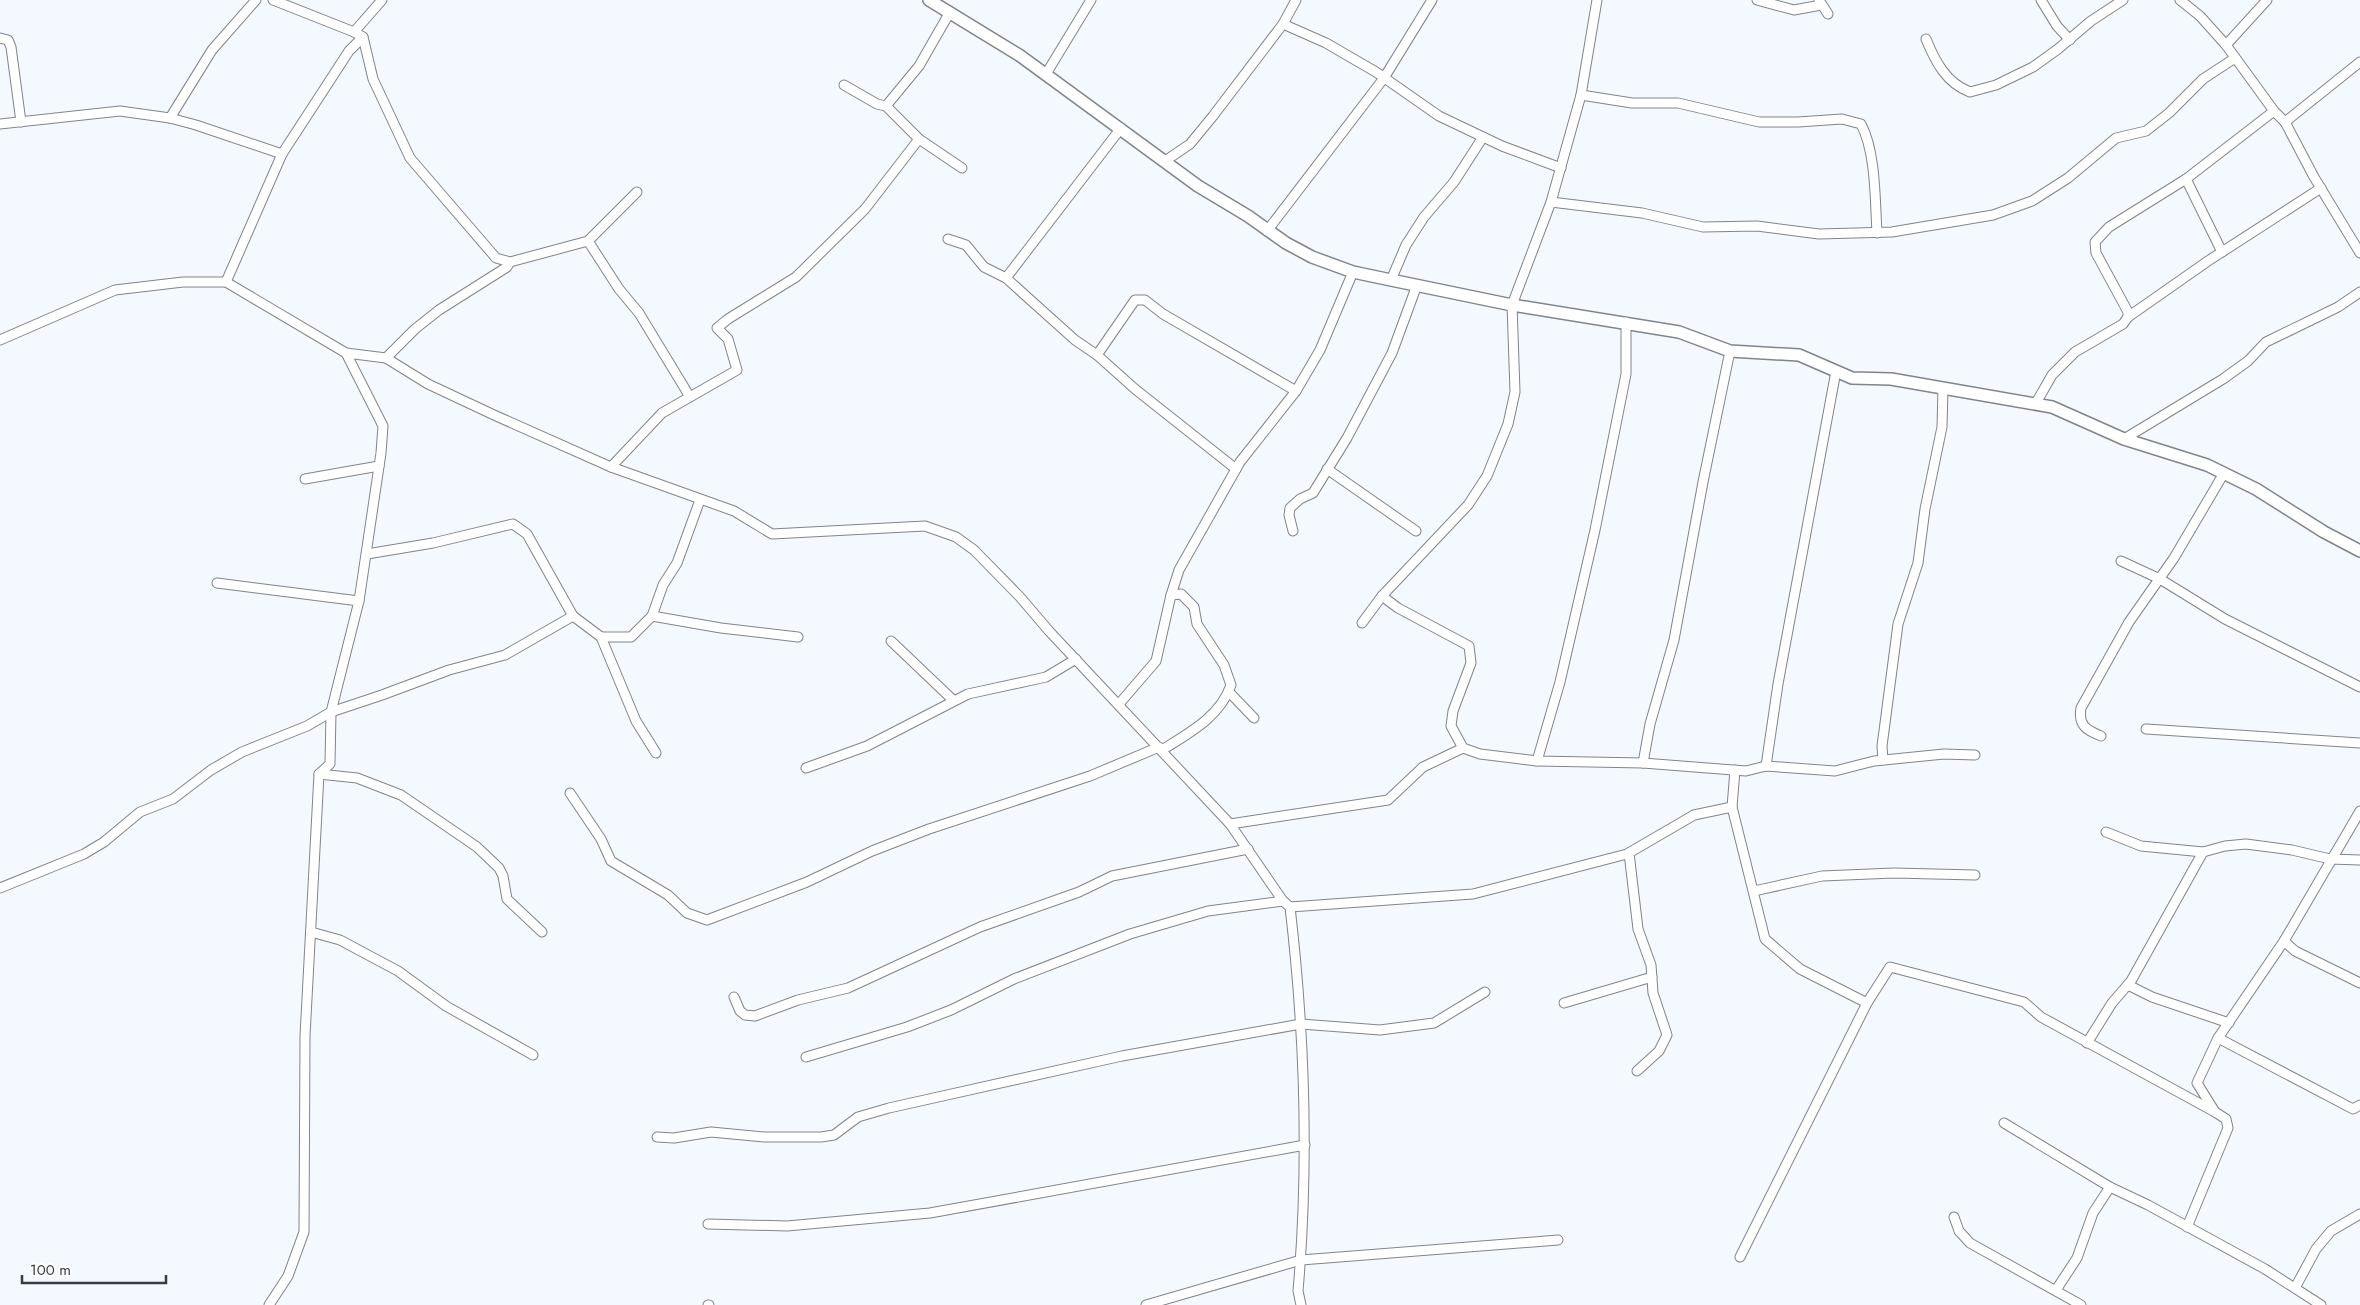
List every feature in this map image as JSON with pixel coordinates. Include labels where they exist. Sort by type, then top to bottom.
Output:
[{"type":"street","points":[[170,118],[212,50],[256,0]]},
{"type":"street","points":[[273,0],[363,37],[373,79],[410,158],[496,258],[510,262],[588,241],[636,192]]},
{"type":"street","points":[[354,32],[382,0]]},
{"type":"street","points":[[929,0],[1019,54],[1198,186],[1248,216],[1267,231],[1312,257],[1353,272],[1512,305],[1679,332],[1730,351],[1799,355],[1852,378],[1890,379],[2052,407],[2124,439],[2207,465],[2256,489],[2324,532],[2360,551]]},
{"type":"street","points":[[1046,74],[1091,0]]},
{"type":"street","points":[[1165,160],[1190,144],[1243,79],[1283,24],[1296,0]]},
{"type":"street","points":[[1267,231],[1384,78],[1432,0]]},
{"type":"street","points":[[1362,622],[1382,596],[1453,523],[1472,499],[1487,476],[1508,424],[1515,392],[1512,305],[1551,202],[1561,168],[1581,95],[1598,0]]},
{"type":"street","points":[[1757,0],[1794,10],[1820,2],[1828,14]]},
{"type":"street","points":[[2041,0],[2057,26],[2070,40]]},
{"type":"street","points":[[1926,39],[1935,62],[1945,75],[1970,92],[2007,80],[2033,66],[2070,40],[2091,21],[2123,0]]},
{"type":"street","points":[[2180,0],[2200,16],[2226,45],[2274,111],[2285,122],[2321,188],[2360,253]]},
{"type":"street","points":[[2226,45],[2267,0]]},
{"type":"street","points":[[886,106],[919,66],[950,12]]},
{"type":"street","points":[[1283,24],[1326,43],[1384,78],[1439,116],[1483,138],[1561,168]]},
{"type":"street","points":[[226,282],[282,154],[349,51],[363,37]]},
{"type":"street","points":[[0,38],[8,40],[11,47],[21,122]]},
{"type":"street","points":[[1551,202],[1642,212],[1703,226],[1757,226],[1819,234],[1892,232],[1992,215],[2032,201],[2068,178],[2116,138],[2146,131],[2169,113],[2203,79],[2235,58]]},
{"type":"street","points":[[2285,122],[2360,62]]},
{"type":"street","points":[[844,85],[877,104],[886,106],[919,139],[962,168]]},
{"type":"street","points":[[1581,95],[1632,103],[1678,103],[1759,122],[1798,122],[1842,118],[1861,124],[1866,134],[1873,175],[1877,232]]},
{"type":"street","points":[[0,124],[120,111],[170,118],[282,154]]},
{"type":"street","points":[[2128,317],[2128,312],[2096,253],[2095,242],[2109,227],[2186,179],[2274,111]]},
{"type":"street","points":[[1006,278],[1121,128]]},
{"type":"street","points":[[1391,280],[1406,245],[1424,217],[1454,182],[1483,138]]},
{"type":"street","points":[[611,467],[662,413],[737,370],[728,339],[718,328],[728,319],[796,277],[866,210],[919,139]]},
{"type":"street","points":[[2186,179],[2222,252]]},
{"type":"street","points":[[2036,403],[2052,376],[2075,352],[2122,324],[2128,317],[2222,252],[2321,188]]},
{"type":"street","points":[[948,239],[966,245],[984,267],[1006,278],[1075,340],[1097,355],[1135,389],[1236,468]]},
{"type":"street","points":[[588,241],[619,289],[639,313],[690,397]]},
{"type":"street","points":[[386,358],[423,322],[507,268],[510,262]]},
{"type":"street","points":[[1118,704],[1156,661],[1171,595],[1179,570],[1236,468],[1260,434],[1281,413],[1320,350],[1353,272]]},
{"type":"street","points":[[0,340],[115,290],[183,282],[226,282],[346,352],[386,358],[428,384],[611,467],[734,511],[772,534],[926,526],[949,534],[974,550],[1020,597],[1230,824],[1287,904],[1301,1024],[1306,1145],[1298,1291],[1301,1305]]},
{"type":"street","points":[[1293,531],[1289,515],[1290,508],[1300,499],[1312,493],[1348,438],[1392,353],[1417,285]]},
{"type":"street","points":[[2124,439],[2248,361],[2266,342],[2338,307],[2360,292]]},
{"type":"street","points":[[1097,355],[1135,300],[1145,300],[1163,314],[1296,391]]},
{"type":"street","points":[[1537,761],[1560,682],[1597,520],[1626,374],[1626,322]]},
{"type":"street","points":[[1643,763],[1650,724],[1674,640],[1703,482],[1730,351]]},
{"type":"street","points":[[269,1305],[288,1276],[304,1232],[305,1036],[319,774],[330,764],[331,712],[359,601],[367,554],[383,426],[346,352]]},
{"type":"street","points":[[1766,766],[1778,684],[1836,371]]},
{"type":"street","points":[[1883,760],[1882,746],[1898,624],[1920,551],[1925,510],[1942,427],[1943,388]]},
{"type":"street","points":[[305,479],[378,466]]},
{"type":"street","points":[[1327,469],[1416,531]]},
{"type":"street","points":[[2100,736],[2082,726],[2079,718],[2081,708],[2129,622],[2160,580],[2224,473]]},
{"type":"street","points":[[601,637],[631,637],[652,616],[663,585],[677,563],[700,500]]},
{"type":"street","points":[[367,554],[460,538],[513,524],[527,534],[573,616],[601,637],[636,721],[656,753]]},
{"type":"street","points":[[2121,561],[2160,580],[2225,619],[2360,687]]},
{"type":"street","points":[[217,583],[359,601]]},
{"type":"street","points":[[570,793],[601,839],[611,861],[668,895],[687,913],[707,920],[807,882],[872,851],[1072,782],[1160,748],[1201,726],[1228,692],[1231,685],[1229,676],[1216,651],[1197,624],[1194,607],[1181,594],[1171,595]]},
{"type":"street","points":[[1382,596],[1398,608],[1469,646],[1471,663],[1453,711],[1451,726],[1464,748],[1480,754],[1537,761],[1643,763],[1746,771],[1766,766],[1835,771],[1883,760],[1944,754],[1975,755]]},
{"type":"street","points":[[0,888],[84,854],[104,842],[140,812],[173,799],[232,757],[307,726],[331,712],[449,670],[506,655],[573,616]]},
{"type":"street","points":[[652,616],[721,628],[798,636]]},
{"type":"street","points":[[891,641],[954,701]]},
{"type":"street","points":[[806,768],[867,746],[954,701],[980,690],[1046,677],[1076,659]]},
{"type":"street","points":[[1228,692],[1254,718]]},
{"type":"street","points":[[2146,729],[2360,744]]},
{"type":"street","points":[[1230,824],[1388,800],[1423,767],[1464,748]]},
{"type":"street","points":[[1735,770],[1732,807],[1765,939],[1800,969],[1867,1003]]},
{"type":"street","points":[[319,774],[357,778],[401,795],[477,847],[499,868],[503,876],[507,899],[528,922],[542,932]]},
{"type":"street","points":[[806,1057],[907,1027],[951,1010],[1014,979],[1130,934],[1208,911],[1287,904],[1472,894],[1629,853],[1694,815],[1732,807]]},
{"type":"street","points":[[2215,1112],[2197,1083],[2218,1038],[2284,941],[2330,859],[2360,811]]},
{"type":"street","points":[[2106,832],[2135,845],[2203,852],[2225,846],[2246,844],[2292,850],[2330,859],[2360,860]]},
{"type":"street","points":[[734,998],[740,1011],[745,1015],[755,1016],[798,1000],[848,988],[980,927],[1079,892],[1112,876],[1248,849]]},
{"type":"street","points":[[2087,1043],[2112,1003],[2128,985],[2203,852]]},
{"type":"street","points":[[1629,853],[1638,929],[1651,965],[1653,993],[1667,1036],[1659,1051],[1638,1071]]},
{"type":"street","points":[[1754,891],[1822,876],[1894,873],[1975,875]]},
{"type":"street","points":[[311,932],[340,940],[398,971],[446,1006],[533,1055]]},
{"type":"street","points":[[2284,941],[2295,951],[2360,982]]},
{"type":"street","points":[[1740,1257],[1867,1003],[1890,967],[2024,1002],[2042,1017],[2215,1112],[2226,1120],[2228,1128],[2187,1228]]},
{"type":"street","points":[[1564,1003],[1652,977]]},
{"type":"street","points":[[2128,985],[2152,997],[2229,1023]]},
{"type":"street","points":[[658,1137],[674,1138],[711,1132],[765,1137],[821,1137],[834,1134],[858,1117],[889,1108],[1122,1056],[1301,1024],[1380,1030],[1434,1023],[1485,992]]},
{"type":"street","points":[[2218,1038],[2353,1109],[2360,1105]]},
{"type":"street","points":[[2004,1123],[2110,1187],[2148,1205],[2265,1269],[2322,1305]]},
{"type":"street","points":[[708,1224],[787,1226],[930,1213],[1306,1145]]},
{"type":"street","points":[[2056,1290],[2077,1258],[2093,1213],[2110,1187]]},
{"type":"street","points":[[2295,1288],[2316,1250],[2331,1231],[2360,1214]]},
{"type":"street","points":[[1954,1216],[1959,1231],[1970,1242],[2082,1305]]},
{"type":"street","points":[[1146,1305],[1301,1260],[1558,1240]]}]
